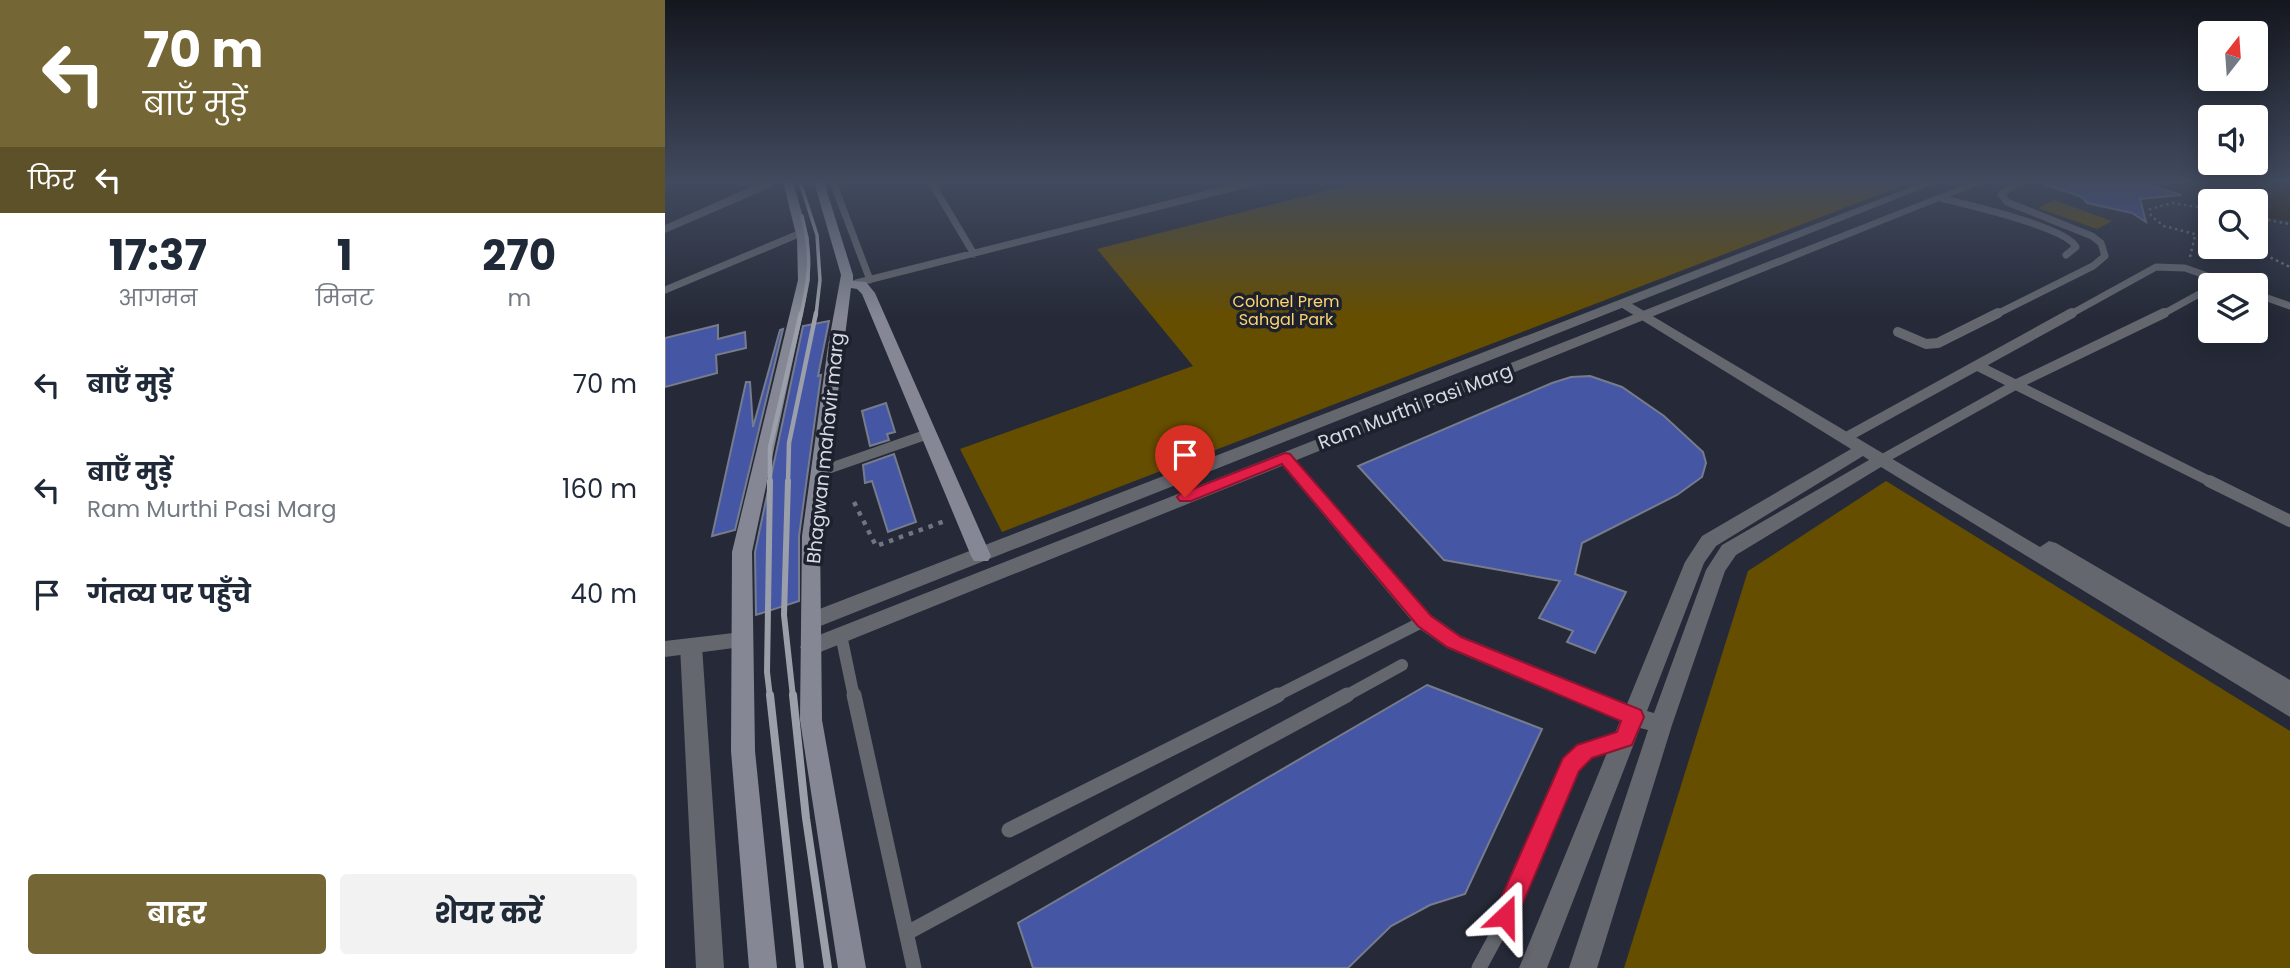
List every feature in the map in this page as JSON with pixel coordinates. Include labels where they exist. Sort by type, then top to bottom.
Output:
[{"type":"main road","points":[[763,968],[743,751],[742,552],[804,280],[800,227]]},
{"type":"main road","name":"Bhagwan mahavir marg","points":[[834,227],[847,275],[857,282],[835,346],[811,536],[811,720],[852,968]]},
{"type":"main road","points":[[857,282],[868,293],[981,556]]},
{"type":"street","name":"Ram Murthi Pasi Marg","points":[[811,621],[1818,227]]},
{"type":"street","name":"Ram Murthi Pasi Marg","points":[[811,647],[1867,227]]},
{"type":"street","points":[[1629,301],[2290,708]]},
{"type":"street","points":[[1867,446],[2290,691]]},
{"type":"street","points":[[1533,968],[1695,562],[1709,541],[1867,446]]},
{"type":"street","points":[[1583,968],[1661,725],[1716,570],[1729,550],[1867,446]]},
{"type":"street","points":[[1285,458],[1424,621],[1454,642],[1633,717],[1661,725]]},
{"type":"street","points":[[665,649],[742,640]]},
{"type":"street","points":[[691,646],[710,968]]},
{"type":"lane","points":[[843,227],[857,282],[1079,227]]},
{"type":"lane","points":[[958,227],[974,254]]},
{"type":"lane","points":[[2041,227],[2067,237],[2075,243],[2076,247],[2066,256]]},
{"type":"lane","points":[[1898,332],[1926,344],[1938,343],[2093,266],[2105,256],[2101,243],[2092,236],[2070,227]]},
{"type":"lane","points":[[665,290],[801,233]]},
{"type":"lane","points":[[1867,446],[1966,372],[2156,267],[2175,266],[2198,275]]},
{"type":"lane","points":[[1867,446],[2017,384],[2135,329],[2198,295]]},
{"type":"lane","points":[[2268,298],[2290,306]]},
{"type":"lane","points":[[1978,366],[2290,521]]},
{"type":"lane","points":[[819,472],[928,434]]},
{"type":"lane","points":[[1009,830],[1424,621]]},
{"type":"lane","points":[[841,635],[913,968]]},
{"type":"lane","points":[[907,933],[1402,665]]},
{"type":"lane","points":[[1479,968],[1498,933],[1570,765],[1585,751],[1625,738]]},
{"type":"path","points":[[2168,227],[2198,236]]},
{"type":"path","points":[[2190,270],[2189,250],[2195,236]]},
{"type":"path","points":[[2268,256],[2290,267]]},
{"type":"path","points":[[854,502],[876,545],[963,514]]},
{"type":"green space","name":"Colonel Prem Sahgal Park","points":[[1183,227],[1795,227],[1002,532],[960,449],[1193,366],[1097,249]]},
{"type":"green space","points":[[1886,481],[2290,731],[2290,968],[1624,968],[1748,571]]},
{"type":"building","points":[[829,321],[818,376],[821,375],[799,536],[799,601],[756,615],[755,552],[803,326]]},
{"type":"building","points":[[718,325],[718,339],[745,332],[746,348],[716,355],[717,373],[665,387],[665,338]]},
{"type":"building","points":[[783,329],[735,530],[712,536],[746,382],[750,382],[753,427],[780,330]]},
{"type":"building","points":[[1590,376],[1622,387],[1664,416],[1703,452],[1706,463],[1702,477],[1677,495],[1582,543],[1575,574],[1626,592],[1595,653],[1567,642],[1573,631],[1539,618],[1560,581],[1444,560],[1358,466],[1552,383],[1571,377]]},
{"type":"building","points":[[886,403],[895,432],[887,434],[889,440],[870,446],[862,411]]},
{"type":"building","points":[[894,454],[916,522],[888,532],[872,481],[865,483],[863,465]]},
{"type":"building","points":[[1427,685],[1542,729],[1465,894],[1430,905],[1391,926],[1348,968],[1033,968],[1018,923]]},
{"type":"railway","points":[[801,315],[809,265],[804,227]]},
{"type":"railway","points":[[814,227],[820,280],[816,315]]},
{"type":"railway","points":[[770,481],[770,447],[801,313]]},
{"type":"railway","points":[[788,483],[789,443],[816,313]]},
{"type":"railway","points":[[770,481],[767,672],[770,697]]},
{"type":"railway","points":[[788,481],[784,615],[793,697]]},
{"type":"railway","points":[[770,695],[800,968]]},
{"type":"railway","points":[[793,695],[806,818],[828,968]]},
{"type":"route","points":[[1185,497],[1285,458],[1424,621],[1454,642],[1633,717],[1625,738],[1585,751],[1570,765],[1505,916]]}]
